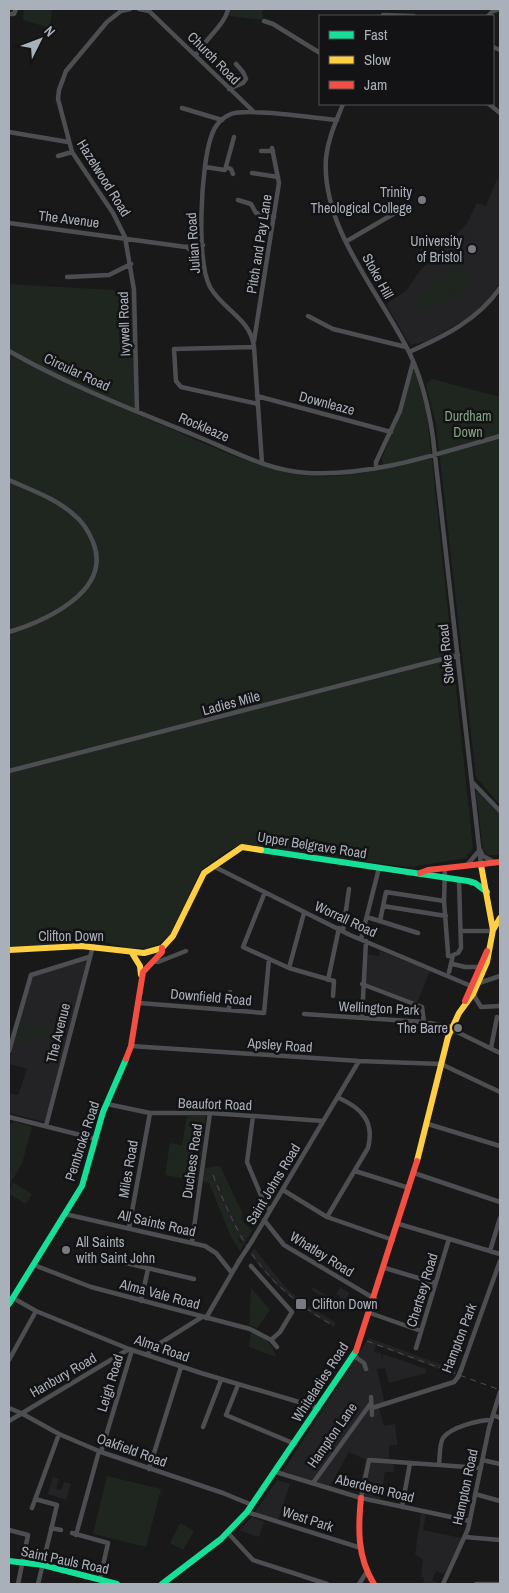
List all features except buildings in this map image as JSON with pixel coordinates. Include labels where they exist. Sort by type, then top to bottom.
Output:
[{"type":"main road","name":"Upper Belgrave Road","points":[[162,948],[173,936],[198,882],[213,866],[237,849],[248,847],[475,883],[487,892]]},
{"type":"main road","name":"Upper Belgrave Road","points":[[419,873],[497,862]]},
{"type":"main road","name":"Whiteladies Road","points":[[465,1003],[479,983],[492,930],[481,865]]},
{"type":"main road","points":[[489,907],[494,913],[500,913]]},
{"type":"main road","points":[[492,930],[500,918]]},
{"type":"main road","name":"Clifton Down","points":[[9,950],[93,946],[144,953],[162,948]]},
{"type":"main road","points":[[141,979],[143,972],[162,952],[162,948]]},
{"type":"main road","points":[[132,952],[140,966],[141,979]]},
{"type":"main road","name":"Whiteladies Road","points":[[162,1584],[228,1533],[247,1512],[354,1356],[399,1224],[428,1124],[451,1028],[482,967]]},
{"type":"main road","name":"Pembroke Road","points":[[9,1304],[12,1294],[34,1265],[82,1186],[107,1104],[131,1046],[139,1003],[141,979]]},
{"type":"main road","points":[[361,1498],[358,1520],[361,1548],[366,1573],[374,1584]]},
{"type":"main road","name":"Saint Pauls Road","points":[[9,1561],[43,1565],[117,1584]]},
{"type":"street","points":[[9,14],[14,14],[16,9]]},
{"type":"street","name":"Hazelwood Road","points":[[124,237],[113,213],[72,152],[58,99],[62,77],[107,22],[128,9]]},
{"type":"street","points":[[139,9],[148,10]]},
{"type":"street","points":[[196,55],[202,43],[227,16],[228,9]]},
{"type":"street","points":[[382,15],[386,9]]},
{"type":"street","points":[[489,15],[493,11],[500,9]]},
{"type":"street","name":"Church Road","points":[[148,10],[254,112]]},
{"type":"street","points":[[264,22],[273,24],[319,52]]},
{"type":"street","points":[[228,89],[246,80],[243,72],[236,64]]},
{"type":"street","name":"Church Road","points":[[241,112],[242,102]]},
{"type":"street","name":"Stoke Hill","points":[[342,105],[328,141],[326,160],[327,189],[335,216],[347,242],[413,360],[424,393],[435,456]]},
{"type":"street","points":[[182,108],[222,120],[230,115],[241,112],[254,112],[336,120]]},
{"type":"street","name":"Julian Road","points":[[222,120],[211,135],[205,167],[202,207],[203,262],[211,287],[248,327],[254,345],[262,463]]},
{"type":"street","points":[[9,132],[68,142]]},
{"type":"street","points":[[205,167],[222,171],[226,167],[235,141]]},
{"type":"street","name":"Pitch and Pay Lane","points":[[254,345],[274,217],[278,177],[272,149],[261,150]]},
{"type":"street","points":[[58,156],[64,152],[72,152]]},
{"type":"street","points":[[226,167],[233,174]]},
{"type":"street","points":[[252,173],[278,177]]},
{"type":"street","points":[[238,200],[251,204],[255,212],[274,217]]},
{"type":"street","points":[[251,218],[255,212]]},
{"type":"street","points":[[347,242],[386,222],[395,213]]},
{"type":"street","points":[[261,222],[263,215]]},
{"type":"street","name":"The Avenue","points":[[9,223],[186,246],[202,245]]},
{"type":"street","name":"Ivywell Road","points":[[124,237],[131,264],[135,308],[136,411]]},
{"type":"street","points":[[186,246],[203,262]]},
{"type":"street","points":[[67,277],[109,275],[131,264]]},
{"type":"street","points":[[308,316],[333,329],[407,349],[442,338],[472,318],[500,288]]},
{"type":"street","points":[[254,345],[174,350],[178,385],[258,404]]},
{"type":"street","name":"Circular Road","points":[[9,351],[62,381],[136,411]]},
{"type":"street","points":[[376,468],[376,462],[400,411],[413,360]]},
{"type":"street","name":"Downleaze","points":[[257,396],[391,432]]},
{"type":"street","name":"Rockleaze","points":[[136,411],[262,463]]},
{"type":"street","points":[[262,463],[306,473],[331,474],[376,468],[435,456],[500,436]]},
{"type":"street","name":"Stoke Road","points":[[435,456],[481,865]]},
{"type":"street","points":[[9,480],[51,499],[74,515],[91,538],[96,558],[89,584],[80,594],[56,612],[9,632]]},
{"type":"street","name":"Ladies Mile","points":[[9,771],[458,655]]},
{"type":"street","points":[[471,781],[500,811]]},
{"type":"street","points":[[466,866],[478,850],[484,856],[497,862]]},
{"type":"street","name":"Worrall Road","points":[[213,866],[341,930],[471,986]]},
{"type":"street","points":[[362,1017],[363,940],[379,868]]},
{"type":"street","points":[[445,868],[444,901],[448,956],[453,956],[460,951],[459,880]]},
{"type":"street","points":[[328,980],[349,889]]},
{"type":"street","points":[[264,892],[242,945],[289,968],[334,981],[333,996]]},
{"type":"street","points":[[380,921],[386,892],[444,901]]},
{"type":"street","points":[[383,906],[446,916]]},
{"type":"street","points":[[289,968],[304,912]]},
{"type":"street","points":[[368,917],[418,932]]},
{"type":"street","points":[[461,932],[492,930]]},
{"type":"street","name":"The Avenue","points":[[46,1126],[93,946]]},
{"type":"street","points":[[154,961],[158,962],[186,951]]},
{"type":"street","points":[[449,972],[453,956]]},
{"type":"street","points":[[9,1050],[31,975],[89,957]]},
{"type":"street","name":"Downfield Road","points":[[139,1003],[264,1013],[269,959]]},
{"type":"street","points":[[452,964],[465,967],[482,967],[487,976],[492,979]]},
{"type":"street","points":[[479,983],[500,976]]},
{"type":"street","points":[[362,984],[422,1007],[424,1022]]},
{"type":"street","points":[[229,1010],[230,992]]},
{"type":"street","points":[[473,994],[481,1007],[500,1006]]},
{"type":"street","name":"Wellington Park","points":[[304,1014],[424,1022],[451,1028],[500,1053]]},
{"type":"street","points":[[491,1048],[498,1026],[498,1017]]},
{"type":"street","name":"Apsley Road","points":[[131,1046],[428,1064],[441,1067],[500,1092]]},
{"type":"street","name":"Saint Johns Road","points":[[147,1354],[151,1349],[204,1318],[323,1121],[339,1098],[359,1061]]},
{"type":"street","points":[[327,1217],[368,1148],[370,1126],[362,1111],[339,1098]]},
{"type":"street","name":"Beaufort Road","points":[[107,1104],[150,1113],[210,1113],[323,1121]]},
{"type":"street","name":"Miles Road","points":[[129,1228],[150,1113]]},
{"type":"street","name":"Duchess Road","points":[[192,1242],[210,1113]]},
{"type":"street","points":[[253,1116],[247,1162],[265,1205],[270,1210]]},
{"type":"street","points":[[9,1117],[96,1139]]},
{"type":"street","points":[[428,1124],[500,1146]]},
{"type":"street","points":[[355,1171],[409,1188]]},
{"type":"street","points":[[414,1173],[500,1202]]},
{"type":"street","points":[[283,1190],[327,1217],[394,1240]]},
{"type":"street","name":"All Saints Road","points":[[65,1214],[192,1242],[211,1249],[232,1273]]},
{"type":"street","points":[[490,1251],[500,1218]]},
{"type":"street","name":"Whatley Road","points":[[264,1220],[284,1245],[375,1299]]},
{"type":"street","points":[[399,1224],[500,1254]]},
{"type":"street","name":"Chertsey Road","points":[[416,1348],[449,1239]]},
{"type":"street","points":[[96,1256],[194,1279]]},
{"type":"street","name":"Hampton Park","points":[[372,1408],[454,1382],[458,1377],[500,1261]]},
{"type":"street","name":"Alma Vale Road","points":[[34,1265],[91,1287],[250,1329],[271,1340],[277,1347]]},
{"type":"street","points":[[251,1266],[292,1312],[280,1332],[271,1340]]},
{"type":"street","points":[[385,1268],[435,1284]]},
{"type":"street","points":[[141,1300],[148,1269]]},
{"type":"street","points":[[494,1277],[500,1280]]},
{"type":"street","name":"Alma Road","points":[[12,1294],[36,1311],[130,1349],[180,1367],[308,1405],[318,1410]]},
{"type":"street","points":[[9,1360],[36,1311]]},
{"type":"street","points":[[370,1313],[421,1330]]},
{"type":"street","name":"Hanbury Road","points":[[9,1421],[130,1349]]},
{"type":"street","name":"Leigh Road","points":[[101,1581],[108,1543],[74,1534],[130,1349]]},
{"type":"street","points":[[354,1356],[364,1363],[366,1369]]},
{"type":"street","points":[[149,1468],[180,1367]]},
{"type":"street","points":[[203,1427],[221,1380]]},
{"type":"street","points":[[238,1385],[226,1415],[295,1444]]},
{"type":"street","name":"Hampton Road","points":[[443,1584],[465,1537],[470,1521],[480,1468],[500,1392]]},
{"type":"street","name":"Hampton Lane","points":[[313,1483],[371,1400],[372,1408]]},
{"type":"street","name":"Oakfield Road","points":[[9,1408],[59,1434],[100,1451],[223,1493],[252,1505]]},
{"type":"street","points":[[372,1408],[372,1415]]},
{"type":"street","points":[[439,1465],[441,1444],[448,1434],[484,1420],[500,1418]]},
{"type":"street","points":[[32,1508],[59,1434]]},
{"type":"street","points":[[361,1498],[369,1459],[480,1468]]},
{"type":"street","points":[[482,1460],[500,1464]]},
{"type":"street","points":[[402,1507],[410,1463]]},
{"type":"street","name":"Aberdeen Road","points":[[276,1472],[361,1498],[470,1521]]},
{"type":"street","points":[[475,1494],[500,1501]]},
{"type":"street","points":[[35,1498],[57,1505],[38,1584]]},
{"type":"street","name":"West Park","points":[[247,1512],[361,1548]]},
{"type":"street","points":[[51,1528],[62,1530]]},
{"type":"street","points":[[9,1530],[28,1535],[18,1584]]},
{"type":"street","points":[[228,1533],[253,1560],[327,1584]]},
{"type":"street","points":[[465,1537],[500,1540]]},
{"type":"street","points":[[359,1584],[366,1573]]},
{"type":"street","points":[[476,1584],[500,1584]]},
{"type":"shaded area","name":"University of Bristol","points":[[497,179],[500,180],[500,283],[488,300],[472,315],[428,341],[410,345],[386,304],[406,291],[419,272],[466,225],[477,203],[486,206]]},
{"type":"shaded area","points":[[380,951],[430,971],[417,1003],[364,982],[366,954],[379,956]]},
{"type":"shaded area","points":[[87,960],[45,1122],[9,1113],[9,1093],[18,1095],[27,1069],[9,1064],[9,1062],[13,1038],[33,976]]},
{"type":"shaded area","points":[[215,1173],[229,1207],[246,1240],[242,1247],[240,1244],[242,1242],[239,1238],[237,1239],[211,1175]]},
{"type":"shaded area","points":[[254,1248],[286,1288],[304,1303],[336,1323],[334,1327],[309,1312],[276,1285],[250,1255]]},
{"type":"shaded area","points":[[313,1287],[341,1304],[339,1296],[336,1294],[340,1287],[349,1293],[348,1296],[365,1303],[360,1312],[347,1306],[345,1310],[311,1290]]},
{"type":"shaded area","points":[[369,1338],[456,1370],[454,1375],[376,1345],[374,1352],[381,1353],[383,1361],[383,1354],[426,1369],[426,1373],[389,1383],[385,1368],[377,1369],[385,1405],[379,1408],[384,1426],[395,1424],[397,1442],[397,1445],[389,1445],[389,1464],[394,1465],[394,1472],[385,1472],[380,1500],[358,1494],[366,1460],[349,1452],[330,1486],[283,1471]]},
{"type":"shaded area","points":[[53,1477],[59,1479],[56,1489],[61,1490],[64,1482],[71,1484],[66,1500],[48,1494]]},
{"type":"shaded area","points":[[277,1480],[290,1484],[278,1520],[255,1512]]},
{"type":"shaded area","points":[[421,1514],[426,1515],[423,1530],[462,1538],[444,1574],[436,1571],[432,1580],[440,1584],[423,1584],[424,1577],[421,1577],[423,1559],[415,1555]]},
{"type":"shaded area","points":[[252,1517],[264,1522],[259,1537],[239,1530]]},
{"type":"green space","points":[[24,9],[52,9],[50,28],[23,20]]},
{"type":"green space","points":[[229,9],[262,9],[263,20],[230,16]]},
{"type":"green space","points":[[458,261],[474,283],[457,296],[440,274]]},
{"type":"green space","points":[[439,275],[456,296],[446,303],[442,303],[421,314],[413,303],[429,287],[430,282]]},
{"type":"green space","points":[[9,284],[133,291],[136,414],[237,457],[300,475],[332,476],[384,469],[382,458],[403,407],[412,371],[415,371],[426,409],[431,451],[473,848],[467,854],[467,858],[410,867],[310,856],[242,844],[229,850],[201,870],[171,933],[159,944],[148,948],[128,948],[97,940],[91,943],[9,947]]},
{"type":"green space","name":"Durdham Down","points":[[432,379],[500,397],[500,805],[476,777],[436,424],[426,385]]},
{"type":"green space","points":[[479,791],[500,814],[500,855],[488,855],[483,849],[476,792]]},
{"type":"green space","points":[[20,1020],[62,1031],[59,1041],[38,1035],[34,1044],[16,1040]]},
{"type":"green space","points":[[187,1116],[206,1116],[198,1181],[165,1175],[170,1143],[182,1145]]},
{"type":"green space","points":[[13,1121],[32,1127],[22,1164],[9,1185],[9,1123],[12,1124]]},
{"type":"green space","points":[[220,1166],[242,1212],[241,1220],[252,1230],[246,1240],[215,1174],[211,1175],[242,1247],[240,1251],[231,1237],[209,1183],[203,1182],[205,1168]]},
{"type":"green space","points":[[12,1182],[32,1194],[26,1204],[9,1194]]},
{"type":"green space","points":[[251,1288],[270,1310],[257,1328],[249,1325]]},
{"type":"green space","points":[[251,1332],[270,1344],[276,1357],[249,1347]]},
{"type":"green space","points":[[107,1476],[161,1489],[146,1547],[93,1534]]},
{"type":"green space","points":[[180,1523],[194,1531],[183,1550],[170,1543]]},
{"type":"railway","points":[[213,1175],[234,1224],[258,1263],[290,1296],[334,1326]]},
{"type":"railway","points":[[367,1341],[500,1390]]},
{"type":"traffic: fast","points":[[261,850],[468,881],[475,883],[487,892]]},
{"type":"traffic: fast","points":[[9,1304],[82,1186],[103,1112],[126,1059]]},
{"type":"traffic: fast","points":[[162,1584],[221,1539],[247,1512],[356,1351]]},
{"type":"traffic: fast","points":[[9,1561],[43,1565],[117,1584]]},
{"type":"traffic: slow","points":[[9,950],[81,946],[144,953],[162,948],[173,936],[204,873],[242,847],[261,850]]},
{"type":"traffic: slow","points":[[417,1161],[448,1037],[459,1013],[473,994],[487,962],[493,930],[481,865]]},
{"type":"traffic: slow","points":[[493,930],[500,918]]},
{"type":"traffic: slow","points":[[132,953],[140,966],[141,975]]},
{"type":"traffic: jam","points":[[420,873],[428,870],[500,862]]},
{"type":"traffic: jam","points":[[126,1059],[131,1046],[143,972],[162,952],[162,948]]},
{"type":"traffic: jam","points":[[465,1001],[487,951]]},
{"type":"traffic: jam","points":[[356,1351],[417,1161]]},
{"type":"traffic: jam","points":[[361,1498],[360,1542],[364,1563],[374,1584]]},
{"type":"place","name":"Trinity Theological College","points":[[422,200]]},
{"type":"place","name":"University of Bristol","points":[[472,249]]},
{"type":"place","name":"The Barre","points":[[458,1028]]},
{"type":"place","name":"All Saints with Saint John","points":[[66,1250]]},
{"type":"place","name":"Clifton Down","points":[[301,1304]]}]
